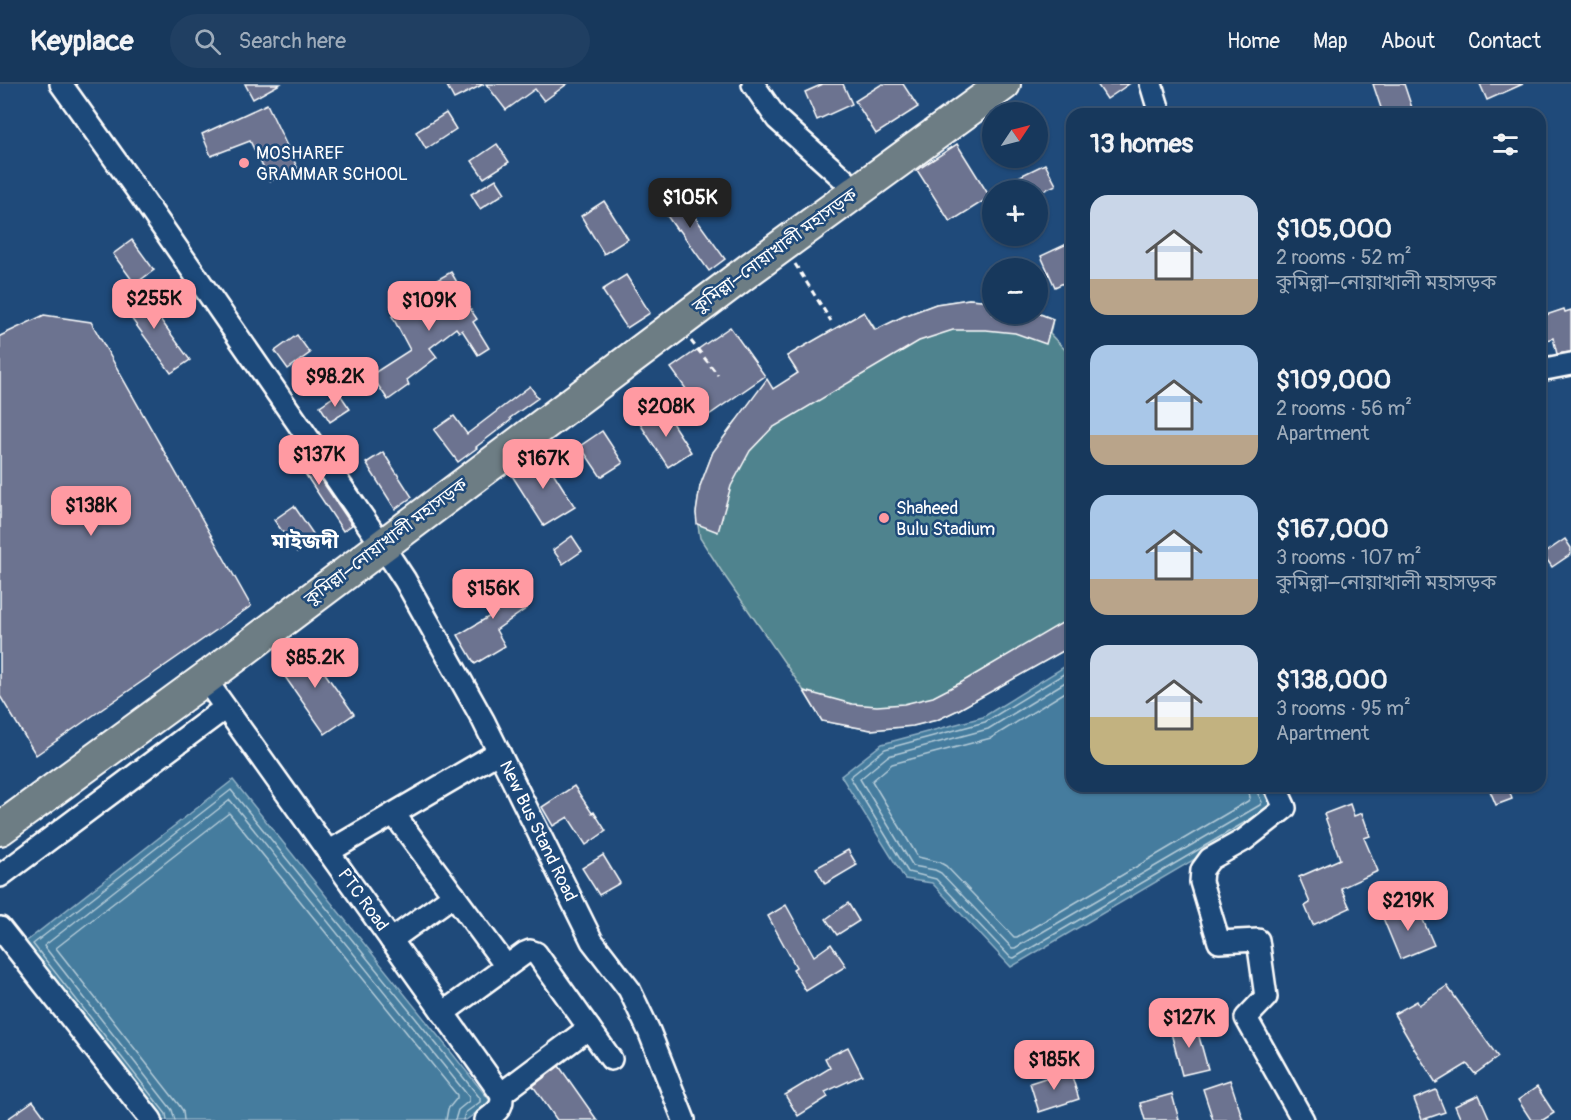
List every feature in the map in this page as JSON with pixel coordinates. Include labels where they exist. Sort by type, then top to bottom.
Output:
[{"type":"highway","name":"কুমিল্লা–নোয়াখালী মহাসড়ক","points":[[0,829],[205,679],[783,245],[1004,84]]},
{"type":"street","name":"New Bus Stand Road","points":[[61,84],[143,199],[405,580],[483,720],[592,941],[629,988],[649,1031],[684,1120]]},
{"type":"street","points":[[753,84],[777,119],[857,191]]},
{"type":"street","points":[[1151,84],[1158,108]]},
{"type":"street","points":[[1546,369],[1571,364]]},
{"type":"street","name":"PTC Road","points":[[205,679],[443,1013],[505,1106]]},
{"type":"street","points":[[0,876],[225,708]]},
{"type":"street","points":[[328,852],[499,752]]},
{"type":"street","points":[[1278,792],[1285,808],[1244,840],[1210,858],[1202,870],[1201,882],[1219,942],[1258,940],[1266,997],[1246,1018],[1303,1120]]},
{"type":"street","points":[[394,814],[506,966]]},
{"type":"street","points":[[391,940],[454,895]]},
{"type":"street","points":[[0,928],[151,1120]]},
{"type":"street","points":[[443,1013],[530,951],[536,953],[611,1059]]},
{"type":"street","points":[[486,1120],[505,1106],[589,1028]]},
{"type":"path","points":[[783,245],[831,321]]},
{"type":"path","points":[[678,323],[718,375]]},
{"type":"green space","name":"Shaheed Bulu Stadium","points":[[969,299],[982,300],[982,324],[1048,324],[1048,317],[1053,319],[1050,334],[1066,351],[1066,649],[937,720],[913,726],[871,730],[822,721],[700,538],[696,513],[700,486],[713,452],[735,422],[753,404],[798,373],[787,356],[864,312],[876,330],[936,304]]},
{"type":"water","points":[[1066,666],[1066,792],[1272,792],[1280,809],[1011,967],[932,883],[905,879],[841,776],[882,744],[983,717]]},
{"type":"water","points":[[233,780],[491,1102],[466,1120],[163,1120],[23,944]]},
{"type":"building","points":[[245,84],[280,84],[253,99]]},
{"type":"building","points":[[446,84],[484,84],[454,99]]},
{"type":"building","points":[[486,84],[567,84],[544,101],[535,89],[506,110]]},
{"type":"building","points":[[823,84],[843,84],[852,104],[817,120],[805,92]]},
{"type":"building","points":[[882,84],[903,84],[918,107],[876,134],[855,101]]},
{"type":"building","points":[[1097,84],[1129,84],[1107,99]]},
{"type":"building","points":[[1373,84],[1404,84],[1412,108],[1381,108]]},
{"type":"building","points":[[1480,84],[1523,84],[1487,100]]},
{"type":"building","points":[[267,104],[298,169],[270,181],[250,141],[211,156],[202,134]]},
{"type":"building","points":[[446,113],[456,129],[426,149],[416,132]]},
{"type":"building","points":[[497,144],[509,162],[484,178],[472,161]]},
{"type":"building","points":[[957,144],[982,184],[982,202],[950,222],[917,170]]},
{"type":"building","points":[[1037,168],[1047,168],[1056,185],[1048,189],[1048,180],[1014,179]]},
{"type":"building","points":[[496,179],[505,193],[480,209],[471,194]]},
{"type":"building","points":[[674,188],[725,259],[709,271],[656,200]]},
{"type":"building","points":[[604,201],[628,239],[604,254],[581,216]]},
{"type":"building","points":[[132,240],[154,270],[135,284],[113,254]]},
{"type":"building","points":[[1066,244],[1066,282],[1055,287],[1048,272],[1048,258],[1041,256]]},
{"type":"building","points":[[451,272],[465,296],[462,297],[477,319],[473,322],[489,348],[478,355],[462,330],[459,332],[456,328],[430,348],[437,357],[407,380],[409,385],[388,400],[371,375],[410,350],[392,316],[419,302],[414,293]]},
{"type":"building","points":[[626,275],[650,313],[627,328],[602,290]]},
{"type":"building","points":[[136,286],[190,360],[171,373],[118,300]]},
{"type":"building","points":[[969,299],[982,300],[982,324],[1048,324],[1048,317],[1053,319],[1046,344],[1015,333],[986,330],[953,330],[919,341],[772,428],[750,451],[731,486],[718,532],[697,524],[696,513],[700,486],[713,452],[767,379],[773,389],[798,373],[787,356],[864,312],[875,330],[936,304]]},
{"type":"building","points":[[1564,309],[1565,312],[1571,310],[1571,352],[1557,354],[1553,338],[1546,340],[1546,315]]},
{"type":"building","points":[[44,315],[91,322],[251,606],[36,755],[0,696],[0,336]]},
{"type":"building","points":[[730,327],[765,376],[706,417],[671,368]]},
{"type":"building","points":[[297,335],[310,353],[288,369],[275,351]]},
{"type":"building","points":[[530,386],[538,398],[510,418],[511,420],[458,462],[434,430],[454,416],[467,434]]},
{"type":"building","points":[[339,393],[350,409],[330,422],[320,406]]},
{"type":"building","points":[[663,409],[691,452],[668,467],[640,424]]},
{"type":"building","points":[[602,431],[623,463],[601,477],[580,446]]},
{"type":"building","points":[[294,440],[352,525],[343,531],[286,445]]},
{"type":"building","points":[[383,452],[412,497],[395,509],[366,463]]},
{"type":"building","points":[[542,455],[575,507],[544,526],[511,474]]},
{"type":"building","points":[[294,506],[316,538],[297,552],[274,520]]},
{"type":"building","points":[[572,536],[582,551],[563,564],[553,550]]},
{"type":"building","points":[[1565,539],[1571,548],[1571,554],[1552,567],[1546,558],[1546,552]]},
{"type":"building","points":[[503,573],[527,608],[496,630],[505,646],[475,664],[458,635],[497,612],[481,589]]},
{"type":"building","points":[[1066,621],[1066,649],[937,720],[913,726],[871,730],[822,721],[804,691],[852,704],[877,706],[904,704],[933,697]]},
{"type":"building","points":[[304,644],[354,714],[325,734],[276,664]]},
{"type":"building","points":[[574,786],[606,831],[586,845],[568,817],[553,826],[542,807]]},
{"type":"building","points":[[1491,792],[1510,792],[1512,799],[1496,805]]},
{"type":"building","points":[[1350,804],[1354,816],[1362,813],[1370,836],[1364,838],[1378,871],[1341,888],[1350,908],[1313,925],[1305,906],[1310,903],[1299,877],[1340,859],[1324,814]]},
{"type":"building","points":[[848,850],[857,865],[825,884],[816,868]]},
{"type":"building","points":[[603,855],[620,883],[599,895],[582,868]]},
{"type":"building","points":[[848,903],[859,921],[837,935],[826,919]]},
{"type":"building","points":[[1416,904],[1434,945],[1400,959],[1383,918]]},
{"type":"building","points":[[786,905],[814,956],[831,944],[846,966],[806,991],[793,969],[796,967],[768,916]]},
{"type":"building","points":[[1447,986],[1498,1057],[1475,1074],[1467,1064],[1436,1083],[1394,1014],[1417,1001],[1419,1005]]},
{"type":"building","points":[[1195,1022],[1208,1069],[1182,1075],[1170,1029]]},
{"type":"building","points":[[848,1047],[862,1075],[825,1092],[828,1097],[798,1116],[785,1095],[830,1068],[825,1058]]},
{"type":"building","points":[[559,1066],[597,1120],[557,1120],[533,1086]]},
{"type":"building","points":[[1070,1070],[1079,1099],[1039,1112],[1030,1083]]},
{"type":"building","points":[[1230,1080],[1243,1120],[1213,1120],[1203,1089]]},
{"type":"building","points":[[1537,1087],[1554,1113],[1543,1120],[1531,1120],[1518,1100]]},
{"type":"building","points":[[1436,1090],[1445,1112],[1422,1120],[1414,1099]]},
{"type":"building","points":[[1172,1094],[1179,1120],[1145,1120],[1140,1103]]},
{"type":"building","points":[[1479,1095],[1490,1120],[1461,1120],[1455,1106]]},
{"type":"building","points":[[33,1101],[47,1120],[6,1120]]},
{"type":"place","name":"MOSHAREF GRAMMAR SCHOOL","points":[[244,163]]},
{"type":"place","name":"Shaheed Bulu Stadium","points":[[884,518]]},
{"type":"district","name":"মাইজদী","points":[[305,541]]}]
